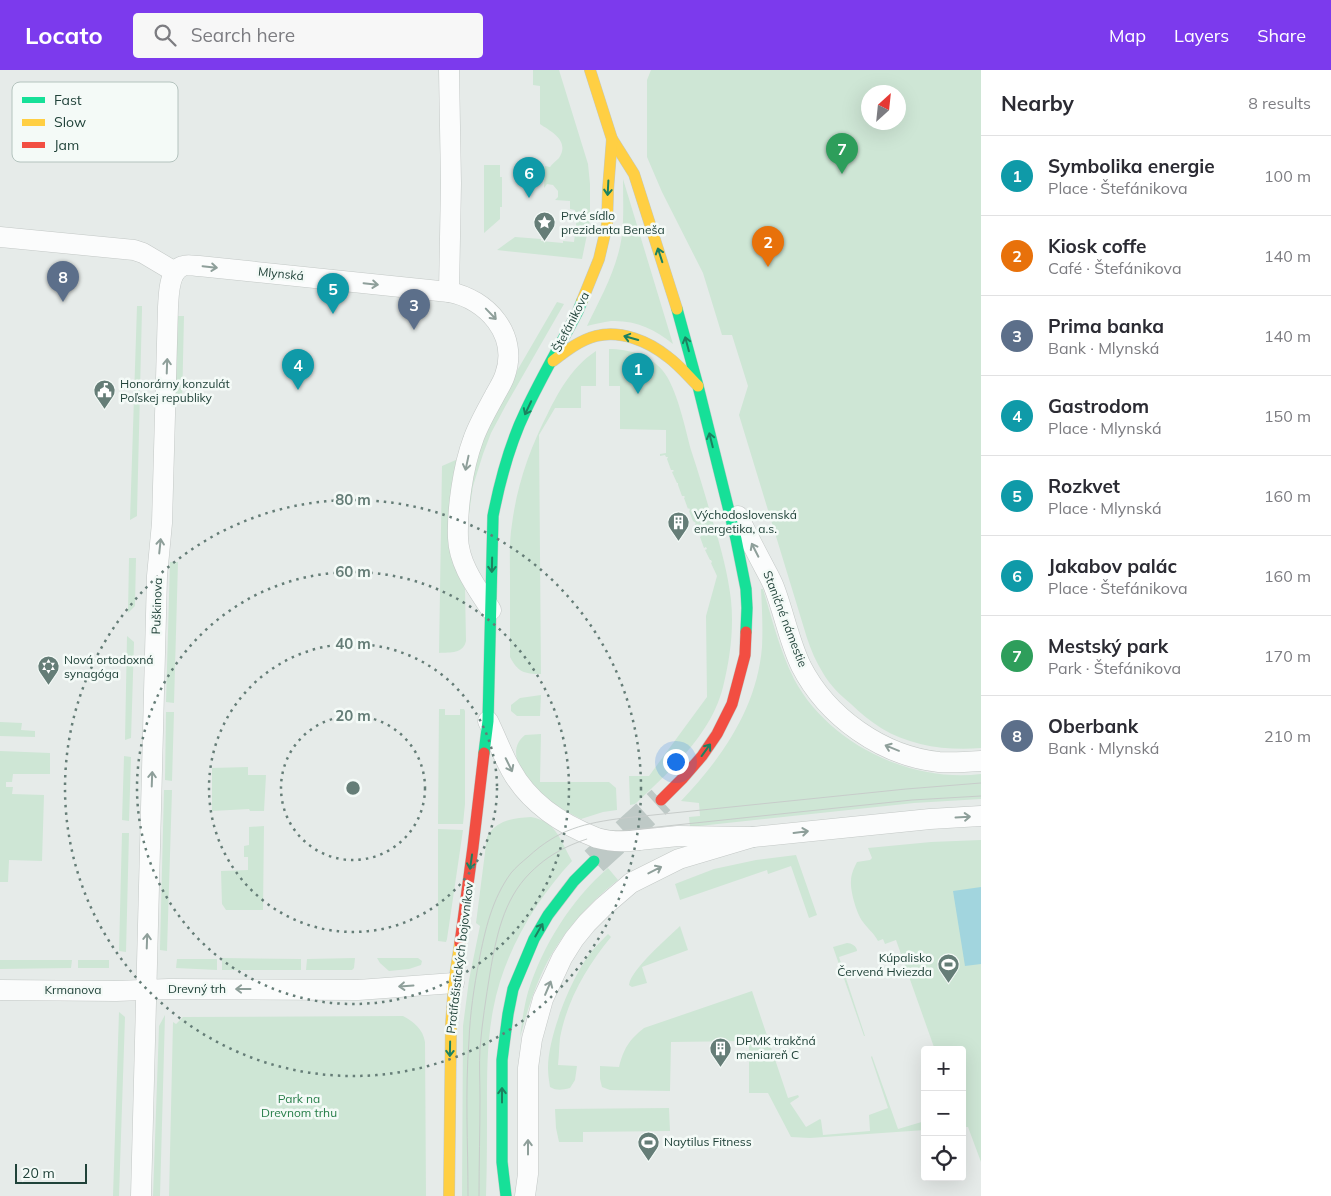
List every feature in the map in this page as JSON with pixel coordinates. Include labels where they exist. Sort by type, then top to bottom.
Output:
[{"type":"street","points":[[449,70],[451,183],[449,292],[470,298],[489,312],[504,333],[508,352],[505,377],[480,424],[470,450],[462,485],[458,523],[458,543],[462,561],[491,610]]},
{"type":"street","name":"Štefánikova","points":[[590,70],[612,139],[634,174],[675,302],[723,488]]},
{"type":"street","name":"Štefánikova","points":[[550,364],[578,311],[599,259],[607,225],[612,139]]},
{"type":"street","points":[[0,237],[134,250],[143,253],[173,278]]},
{"type":"street","name":"Mlynská","points":[[173,278],[182,266],[199,266],[449,292]]},
{"type":"street","name":"Puškinova","points":[[147,990],[158,576],[162,523],[168,307],[173,278]]},
{"type":"street","name":"Štefánikova","points":[[550,364],[563,352],[595,336],[609,334],[624,335],[640,340],[667,356],[698,386]]},
{"type":"street","name":"Protifašistických bojovníkov","points":[[449,1196],[451,1025],[454,983],[488,721],[493,516],[497,494],[512,444],[526,410],[550,364]]},
{"type":"street","points":[[661,800],[702,756],[717,734],[732,704],[745,655],[746,589],[723,488]]},
{"type":"street","name":"Staničné námestie","points":[[723,488],[774,586],[801,666],[812,684],[838,715],[868,737],[906,754],[938,762],[981,761]]},
{"type":"street","name":"Protifašistických bojovníkov","points":[[488,721],[510,769],[525,790],[558,820],[597,838],[624,842],[678,836],[753,837]]},
{"type":"street","points":[[525,1196],[528,1174],[528,1068],[532,1039],[543,999],[552,978],[574,939],[598,912],[631,884],[679,859],[753,837],[930,819],[981,816]]},
{"type":"street","points":[[506,1196],[502,1162],[502,1060],[513,989],[527,955],[548,916],[574,881],[594,861]]},
{"type":"street","name":"Drevný trh","points":[[147,990],[358,990],[454,983]]},
{"type":"street","name":"Krmanova","points":[[0,990],[147,990]]},
{"type":"street","points":[[141,1196],[147,990]]},
{"type":"green space","points":[[533,70],[559,70],[588,164],[590,220],[582,259],[497,250],[515,237],[563,243],[563,241],[574,242],[577,216],[574,216],[575,210],[570,209],[570,201],[555,200],[558,197],[558,191],[553,185],[547,184],[544,188],[545,166],[550,167],[559,158],[562,147],[558,138],[540,124],[540,86],[533,85]]},
{"type":"green space","points":[[651,70],[981,70],[981,748],[956,749],[930,746],[892,734],[869,720],[839,693],[832,686],[816,660],[807,638],[739,415],[748,386],[732,335],[722,335],[703,273],[662,192],[647,157],[647,80]]},
{"type":"green space","points":[[484,165],[500,165],[502,207],[500,207],[500,219],[484,233]]},
{"type":"green space","points":[[623,179],[673,344],[644,326],[628,322],[611,321],[587,326],[608,282],[620,247],[623,221]]},
{"type":"green space","points":[[557,302],[564,304],[491,433],[473,486],[469,514],[468,487],[481,443],[514,376]]},
{"type":"green space","points":[[137,306],[142,306],[142,310],[137,516],[130,520]]},
{"type":"green space","points":[[177,316],[184,316],[182,404],[175,403]]},
{"type":"green space","points":[[609,349],[639,354],[658,365],[668,378],[680,409],[721,551],[728,580],[732,611],[731,644],[723,687],[709,721],[688,751],[662,779],[635,804],[630,805],[629,776],[649,776],[707,697],[706,616],[717,576],[705,550],[707,549],[706,547],[704,548],[700,537],[701,534],[699,534],[696,523],[693,521],[688,509],[685,497],[682,496],[672,472],[674,471],[671,470],[668,457],[665,455],[660,456],[660,454],[666,453],[666,430],[620,429],[620,386],[609,386]]},
{"type":"green space","points":[[596,351],[596,386],[581,386],[581,408],[555,408],[539,435],[541,674],[526,673],[516,666],[510,657],[510,544],[517,495],[530,453],[557,395],[580,364]]},
{"type":"green space","points":[[458,459],[459,571],[465,589],[466,641],[459,650],[439,653],[442,466]]},
{"type":"green space","points":[[129,558],[136,558],[135,606],[128,613]]},
{"type":"green space","points":[[170,562],[178,562],[174,703],[166,702]]},
{"type":"green space","points":[[761,589],[763,589],[780,646],[794,679],[809,702],[828,722],[849,740],[874,754],[900,765],[927,772],[954,775],[981,774],[981,799],[914,803],[690,827],[689,817],[700,816],[699,803],[681,801],[710,767],[735,731],[753,691],[762,647]]},
{"type":"green space","points":[[127,636],[134,642],[131,738],[125,740]]},
{"type":"green space","points":[[541,695],[540,716],[517,716],[511,711],[511,705],[520,698]]},
{"type":"green space","points":[[439,709],[445,709],[445,715],[460,715],[460,709],[465,711],[465,804],[463,824],[438,824]]},
{"type":"green space","points":[[166,712],[174,712],[172,781],[165,780]]},
{"type":"green space","points":[[0,722],[22,723],[21,730],[35,731],[35,737],[0,736]]},
{"type":"green space","points":[[541,734],[540,782],[609,782],[616,788],[617,810],[581,819],[556,805],[534,786],[521,769],[516,751],[518,743],[525,735]]},
{"type":"green space","points":[[0,751],[50,753],[50,774],[13,774],[12,782],[6,782],[6,787],[13,787],[12,794],[44,795],[42,861],[9,860],[8,882],[0,882]]},
{"type":"green space","points":[[124,756],[131,757],[129,821],[122,820]]},
{"type":"green space","points":[[248,767],[248,775],[266,775],[264,811],[250,811],[249,809],[212,811],[212,768]]},
{"type":"green space","points":[[164,790],[172,790],[167,951],[160,950]]},
{"type":"green space","points":[[531,817],[547,823],[557,833],[572,861],[533,912],[512,949],[504,969],[493,1010],[488,1046],[486,1196],[462,1196],[463,1026],[469,980],[480,926],[476,923],[487,837],[500,823],[512,819]]},
{"type":"green space","points":[[264,826],[263,910],[226,910],[222,904],[221,871],[248,870],[248,857],[244,857],[244,846],[249,845],[249,827]]},
{"type":"green space","points":[[438,829],[463,830],[446,942],[438,941]]},
{"type":"green space","points":[[122,833],[129,833],[126,952],[119,951]]},
{"type":"green space","name":"Kúpalisko Červená Hviezda","points":[[981,840],[981,1162],[968,1127],[966,1127],[966,1046],[934,1046],[896,940],[885,944],[883,939],[878,941],[858,914],[851,885],[852,873],[857,862],[872,858],[868,848],[931,842]]},
{"type":"green space","points":[[796,855],[817,915],[809,918],[791,866],[768,874],[767,870],[680,900],[675,884],[714,869],[756,860]]},
{"type":"green space","points":[[608,868],[618,880],[584,911],[564,935],[548,961],[538,983],[520,1037],[528,992],[534,974],[550,941],[570,909]]},
{"type":"green space","points":[[680,926],[688,950],[642,967],[647,983],[632,987],[629,985],[631,978],[643,962]]},
{"type":"green space","points":[[608,934],[611,937],[579,984],[563,1024],[558,1065],[577,1066],[575,1080],[570,1088],[555,1089],[550,1087],[549,1055],[562,1006],[584,962]]},
{"type":"green space","points":[[847,943],[854,945],[857,951],[839,957],[865,1036],[833,947]]},
{"type":"green space","points":[[222,958],[301,959],[301,970],[222,970]]},
{"type":"green space","points":[[355,958],[352,970],[306,970],[307,959]]},
{"type":"green space","points":[[377,958],[418,958],[422,961],[421,965],[409,969],[389,971]]},
{"type":"green space","points":[[177,959],[217,959],[217,970],[176,968]]},
{"type":"green space","points":[[0,960],[72,960],[71,968],[0,969]]},
{"type":"green space","points":[[78,960],[109,960],[109,968],[78,968]]},
{"type":"green space","points":[[752,991],[788,1098],[798,1095],[799,1097],[790,1103],[806,1127],[820,1119],[823,1135],[870,1131],[869,1115],[888,1108],[872,1056],[898,1129],[921,1122],[921,1130],[810,1138],[791,1137],[768,1093],[749,1093],[749,1041],[671,1042],[670,1091],[610,1090],[602,1087],[600,1066],[619,1067],[628,1045],[634,1036],[644,1028]]},
{"type":"green space","points":[[119,1012],[125,1017],[119,1196],[113,1196]]},
{"type":"green space","points":[[165,1015],[160,1196],[153,1196],[159,1026]]},
{"type":"green space","name":"Park na Drevnom trhu","points":[[403,1016],[417,1026],[425,1042],[426,1196],[169,1196],[173,1022],[176,1024],[183,1017]]},
{"type":"green space","points":[[669,1108],[670,1131],[583,1132],[583,1142],[559,1142],[555,1109]]},
{"type":"water","points":[[981,887],[981,964],[965,966],[953,891]]},
{"type":"tunnel","points":[[594,861],[661,800]]},
{"type":"tram line","points":[[468,1196],[467,1098],[470,1020],[481,949],[490,915],[504,883],[511,873],[539,847],[573,829],[610,820],[981,783]]},
{"type":"tram line","points":[[479,1196],[480,1048],[492,960],[498,933],[507,907],[521,884],[539,865],[567,847],[610,832],[912,800],[981,796]]},
{"type":"traffic: fast","points":[[484,753],[488,721],[493,516],[496,502],[502,475],[520,423],[582,301]]},
{"type":"traffic: fast","points":[[677,309],[736,539],[746,589],[746,632]]},
{"type":"traffic: fast","points":[[506,1196],[502,1162],[502,1060],[513,989],[534,939],[548,915],[574,881],[594,861]]},
{"type":"traffic: slow","points":[[590,70],[612,139],[634,174],[677,309]]},
{"type":"traffic: slow","points":[[582,301],[599,259],[607,225],[612,139]]},
{"type":"traffic: slow","points":[[553,361],[584,340],[596,336],[615,334],[634,338],[660,351],[698,386]]},
{"type":"traffic: slow","points":[[449,1196],[451,1025],[454,983],[460,943]]},
{"type":"traffic: jam","points":[[661,800],[702,756],[717,734],[732,704],[745,655],[746,632]]},
{"type":"traffic: jam","points":[[460,943],[484,753]]},
{"type":"place","name":"Mestský park","points":[[842,174]]},
{"type":"place","name":"Jakabov palác","points":[[529,198]]},
{"type":"place","name":"Prvé sídlo prezidenta Beneša","points":[[545,242]]},
{"type":"place","name":"Kiosk coffe","points":[[768,267]]},
{"type":"place","name":"Oberbank","points":[[63,302]]},
{"type":"place","name":"Rozkvet","points":[[333,314]]},
{"type":"place","name":"Prima banka","points":[[414,330]]},
{"type":"place","name":"Gastrodom","points":[[298,390]]},
{"type":"place","name":"Symbolika energie","points":[[638,394]]},
{"type":"place","name":"Honorárny konzulát Poľskej republiky","points":[[104,410]]},
{"type":"place","name":"Východoslovenská energetika, a.s.","points":[[678,541]]},
{"type":"place","name":"Nová ortodoxná synagóga","points":[[48,686]]},
{"type":"place","name":"Kúpalisko Červená Hviezda","points":[[948,984]]},
{"type":"place","name":"DPMK trakčná meniareň C","points":[[720,1067]]},
{"type":"place","name":"Naytilus Fitness","points":[[648,1161]]}]
